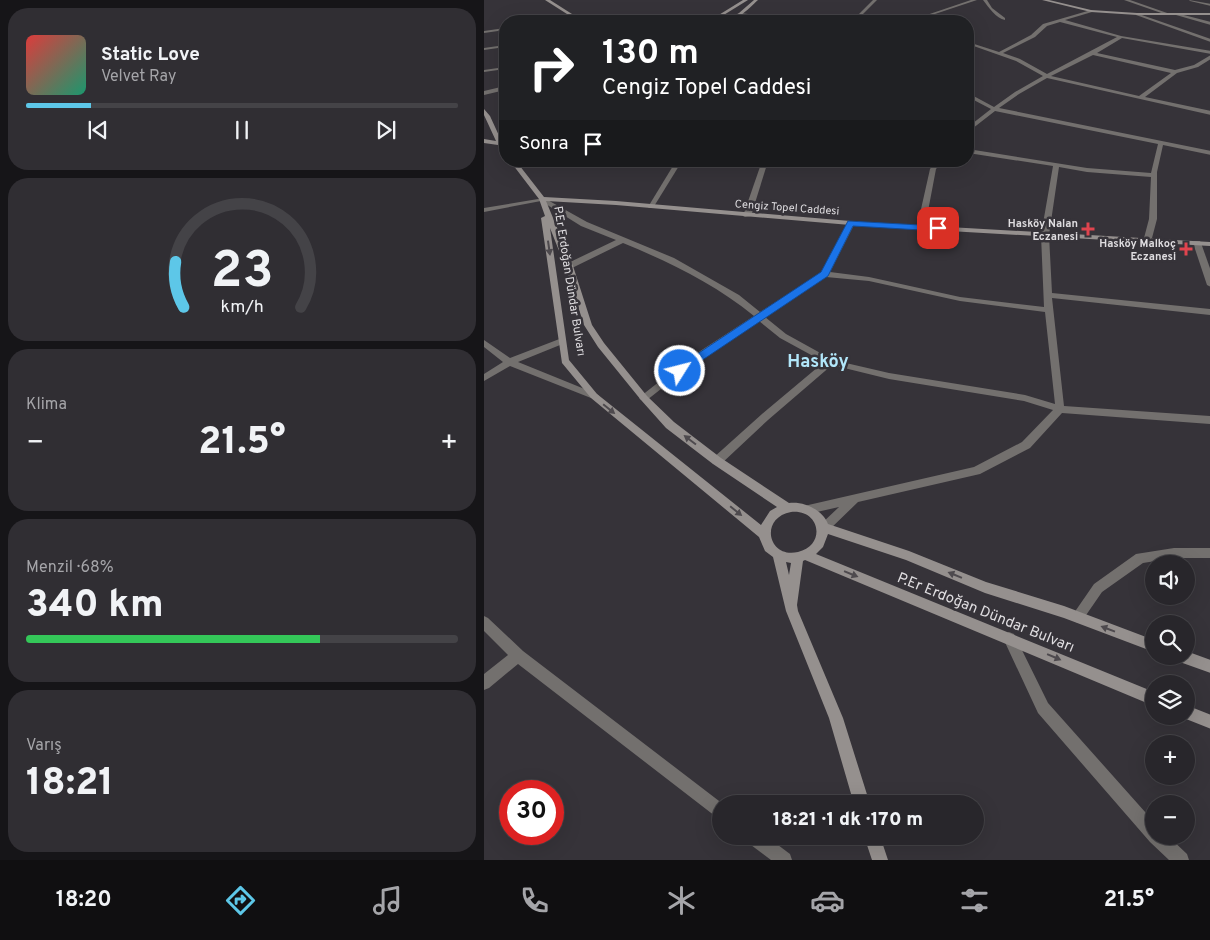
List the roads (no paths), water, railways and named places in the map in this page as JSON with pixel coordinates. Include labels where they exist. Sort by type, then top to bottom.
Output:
[{"type":"main road","points":[[547,0],[571,15]]},
{"type":"main road","points":[[722,15],[746,0]]},
{"type":"main road","points":[[740,14],[756,0]]},
{"type":"main road","points":[[1044,0],[1091,11],[1137,14],[1210,14]]},
{"type":"main road","points":[[484,111],[492,123],[498,143]]},
{"type":"main road","points":[[518,167],[542,199]]},
{"type":"main road","name":"Cengiz Topel Caddesi","points":[[542,199],[598,201],[747,216],[1045,235],[1148,238],[1210,244]]},
{"type":"main road","name":"P.Er Erdoğan Dündar Bulvarı","points":[[542,199],[569,266],[588,325],[601,345],[644,398],[670,425],[717,461],[788,508]]},
{"type":"main road","name":"P.Er Erdoğan Dündar Bulvarı","points":[[542,199],[565,360],[594,396],[764,534]]},
{"type":"main road","points":[[788,508],[808,509],[822,520],[824,536],[820,544],[801,556],[778,554],[770,549],[766,542],[764,534],[766,525],[771,517],[778,511],[788,508]]},
{"type":"main road","name":"P.Er Erdoğan Dündar Bulvarı","points":[[824,528],[909,556],[985,587],[1078,617],[1145,643]]},
{"type":"main road","points":[[778,554],[792,611],[836,718],[859,795]]},
{"type":"main road","points":[[792,611],[801,556]]},
{"type":"main road","name":"P.Er Erdoğan Dündar Bulvarı","points":[[801,556],[1009,638],[1145,695]]},
{"type":"main road","points":[[1195,661],[1210,667]]},
{"type":"main road","points":[[1195,716],[1210,722]]},
{"type":"main road","points":[[875,845],[880,860]]},
{"type":"street","points":[[861,15],[876,0]]},
{"type":"street","points":[[929,15],[975,0]]},
{"type":"street","points":[[985,0],[990,9],[1004,19]]},
{"type":"street","points":[[1126,0],[1168,14]]},
{"type":"street","points":[[1191,0],[1210,5]]},
{"type":"street","points":[[998,54],[1033,36],[1045,25],[1091,11]]},
{"type":"street","points":[[740,14],[748,15]]},
{"type":"street","points":[[1137,14],[1210,41]]},
{"type":"street","points":[[1177,14],[1210,24]]},
{"type":"street","points":[[1062,21],[1121,37],[1210,55]]},
{"type":"street","points":[[484,32],[499,30]]},
{"type":"street","points":[[974,125],[1017,93],[1064,67],[1093,54],[1121,37]]},
{"type":"street","points":[[974,46],[1018,60],[1048,77],[1210,113]]},
{"type":"street","points":[[484,49],[499,47]]},
{"type":"street","points":[[1093,54],[1175,72]]},
{"type":"street","points":[[1140,97],[1175,72],[1196,66],[1210,55]]},
{"type":"street","points":[[1196,66],[1203,67]]},
{"type":"street","points":[[484,71],[499,69]]},
{"type":"street","points":[[484,93],[499,89]]},
{"type":"street","points":[[974,98],[994,109],[1210,153]]},
{"type":"street","points":[[484,142],[498,143]]},
{"type":"street","points":[[1148,238],[1153,219],[1154,175],[1161,142]]},
{"type":"street","points":[[974,152],[1056,166],[1154,175]]},
{"type":"street","points":[[808,509],[976,472],[1026,445],[1060,409],[1049,310],[1045,235],[1056,166]]},
{"type":"street","points":[[651,207],[675,167]]},
{"type":"street","points":[[747,216],[763,167]]},
{"type":"street","points":[[921,227],[935,167]]},
{"type":"street","points":[[484,210],[542,199],[584,224],[670,260],[736,297],[783,336],[830,362],[889,376],[1025,398],[1060,409],[1210,420]]},
{"type":"street","points":[[644,398],[692,361],[825,274],[851,223]]},
{"type":"street","points":[[569,266],[622,240]]},
{"type":"street","points":[[1197,243],[1210,285]]},
{"type":"street","points":[[825,274],[869,279],[960,299],[1049,310]]},
{"type":"street","points":[[1048,296],[1210,312]]},
{"type":"street","points":[[484,378],[509,362],[562,341]]},
{"type":"street","points":[[484,343],[509,362],[594,396]]},
{"type":"street","points":[[717,461],[830,362]]},
{"type":"street","points":[[824,528],[855,498]]},
{"type":"street","points":[[1078,617],[1098,588],[1140,558],[1174,553],[1210,553]]},
{"type":"street","points":[[484,622],[518,656],[712,805]]},
{"type":"street","points":[[1009,638],[1043,708],[1145,824]]},
{"type":"street","points":[[484,683],[518,656]]},
{"type":"street","points":[[765,845],[784,860]]},
{"type":"street","points":[[1165,845],[1181,860]]},
{"type":"place","name":"Hasköy Nalan Eczanesi","points":[[1088,229]]},
{"type":"place","name":"Hasköy Malkoç Eczanesi","points":[[1186,249]]},
{"type":"district","name":"Hasköy","points":[[818,361]]}]
